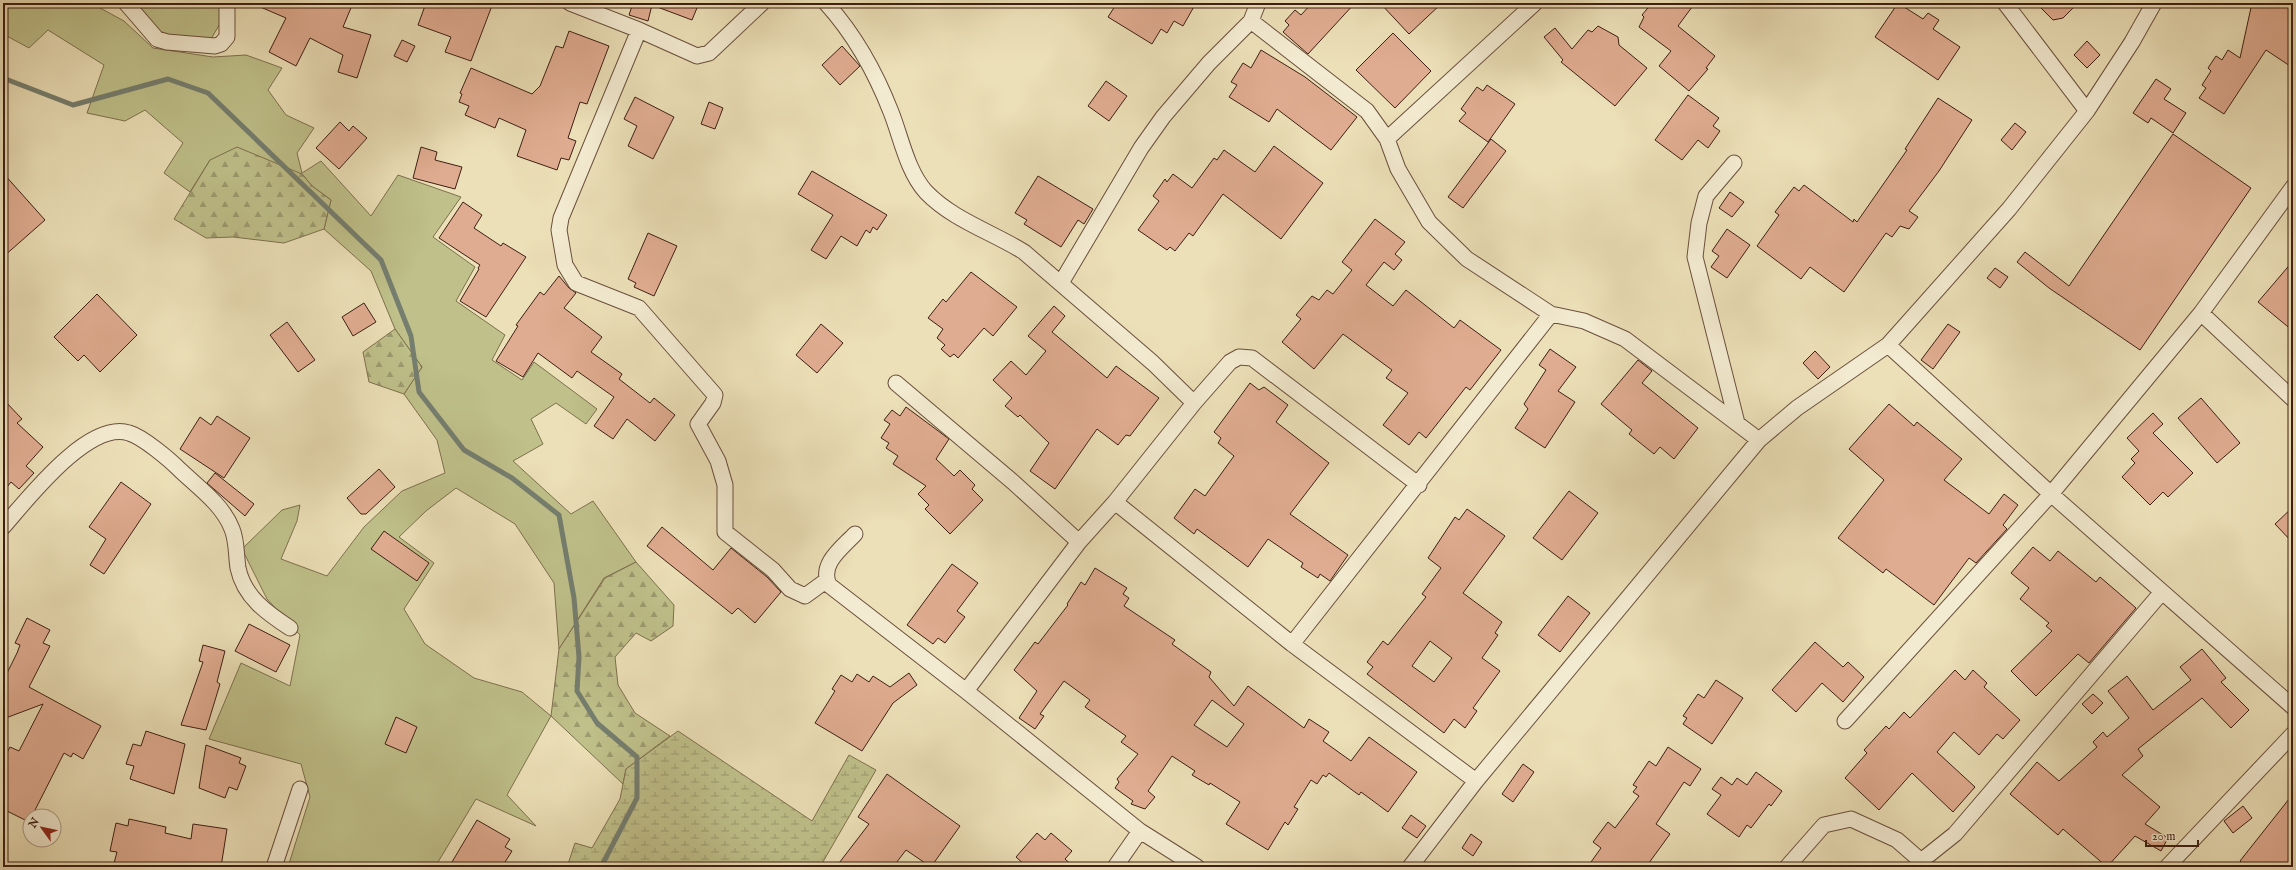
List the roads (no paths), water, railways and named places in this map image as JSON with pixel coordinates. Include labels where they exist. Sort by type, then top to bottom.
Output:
[{"type":"street","points":[[126,3],[157,39],[167,42],[215,46],[221,44],[227,37],[227,3]]},
{"type":"street","points":[[570,3],[639,30],[691,55],[704,55],[709,53],[762,3]]},
{"type":"street","points":[[826,3],[847,28],[872,67],[913,172],[926,191],[942,206],[968,223],[1001,238],[1024,252],[1153,363],[1194,403]]},
{"type":"street","points":[[1061,283],[1141,148],[1163,117],[1209,63],[1251,21],[1258,3]]},
{"type":"street","points":[[1387,139],[1535,3]]},
{"type":"street","points":[[2005,3],[2087,112]]},
{"type":"street","points":[[1410,867],[1476,781],[1759,440],[1797,408],[1888,345],[2009,209],[2087,112],[2132,42],[2154,3]]},
{"type":"street","points":[[1251,21],[1367,111],[1387,139],[1398,169],[1428,222],[1467,259],[1551,314],[1584,321],[1625,339],[1759,440]]},
{"type":"street","points":[[639,30],[561,218],[559,230],[565,265],[576,283],[639,308],[715,395],[713,404],[698,424],[718,461],[725,486],[725,532],[773,570],[790,589],[795,592],[805,596],[827,580]]},
{"type":"street","points":[[1734,163],[1706,196],[1698,223],[1695,257],[1737,423]]},
{"type":"street","points":[[1845,721],[2051,494],[2202,313],[2293,187]]},
{"type":"street","points":[[2202,313],[2293,399]]},
{"type":"street","points":[[1292,644],[1419,485],[1551,314]]},
{"type":"street","points":[[1888,345],[2051,494],[2293,707]]},
{"type":"street","points":[[966,691],[1079,542],[1115,502],[1194,403],[1230,362],[1239,357],[1252,358],[1419,485]]},
{"type":"street","points":[[896,383],[1013,482],[1079,542]]},
{"type":"street","points":[[3,527],[60,464],[86,443],[114,433],[129,433],[176,466],[216,504],[226,516],[232,530],[238,570],[248,590],[264,610],[290,628]]},
{"type":"street","points":[[1115,502],[1292,644],[1476,781]]},
{"type":"street","points":[[855,534],[828,564],[825,572],[827,580],[839,594],[966,691],[1140,831],[1197,867]]},
{"type":"street","points":[[1787,867],[1824,825],[1851,819],[1897,840],[1921,861],[1955,834],[2162,592]]},
{"type":"street","points":[[2167,867],[2293,734]]},
{"type":"street","points":[[274,867],[300,789]]},
{"type":"street","points":[[1115,867],[1140,831]]},
{"type":"waterway","points":[[3,78],[73,105],[168,79],[208,93],[381,260],[411,336],[419,392],[464,450],[512,478],[559,515],[574,598],[579,657],[577,691],[597,723],[637,757],[637,798],[601,867]]}]
